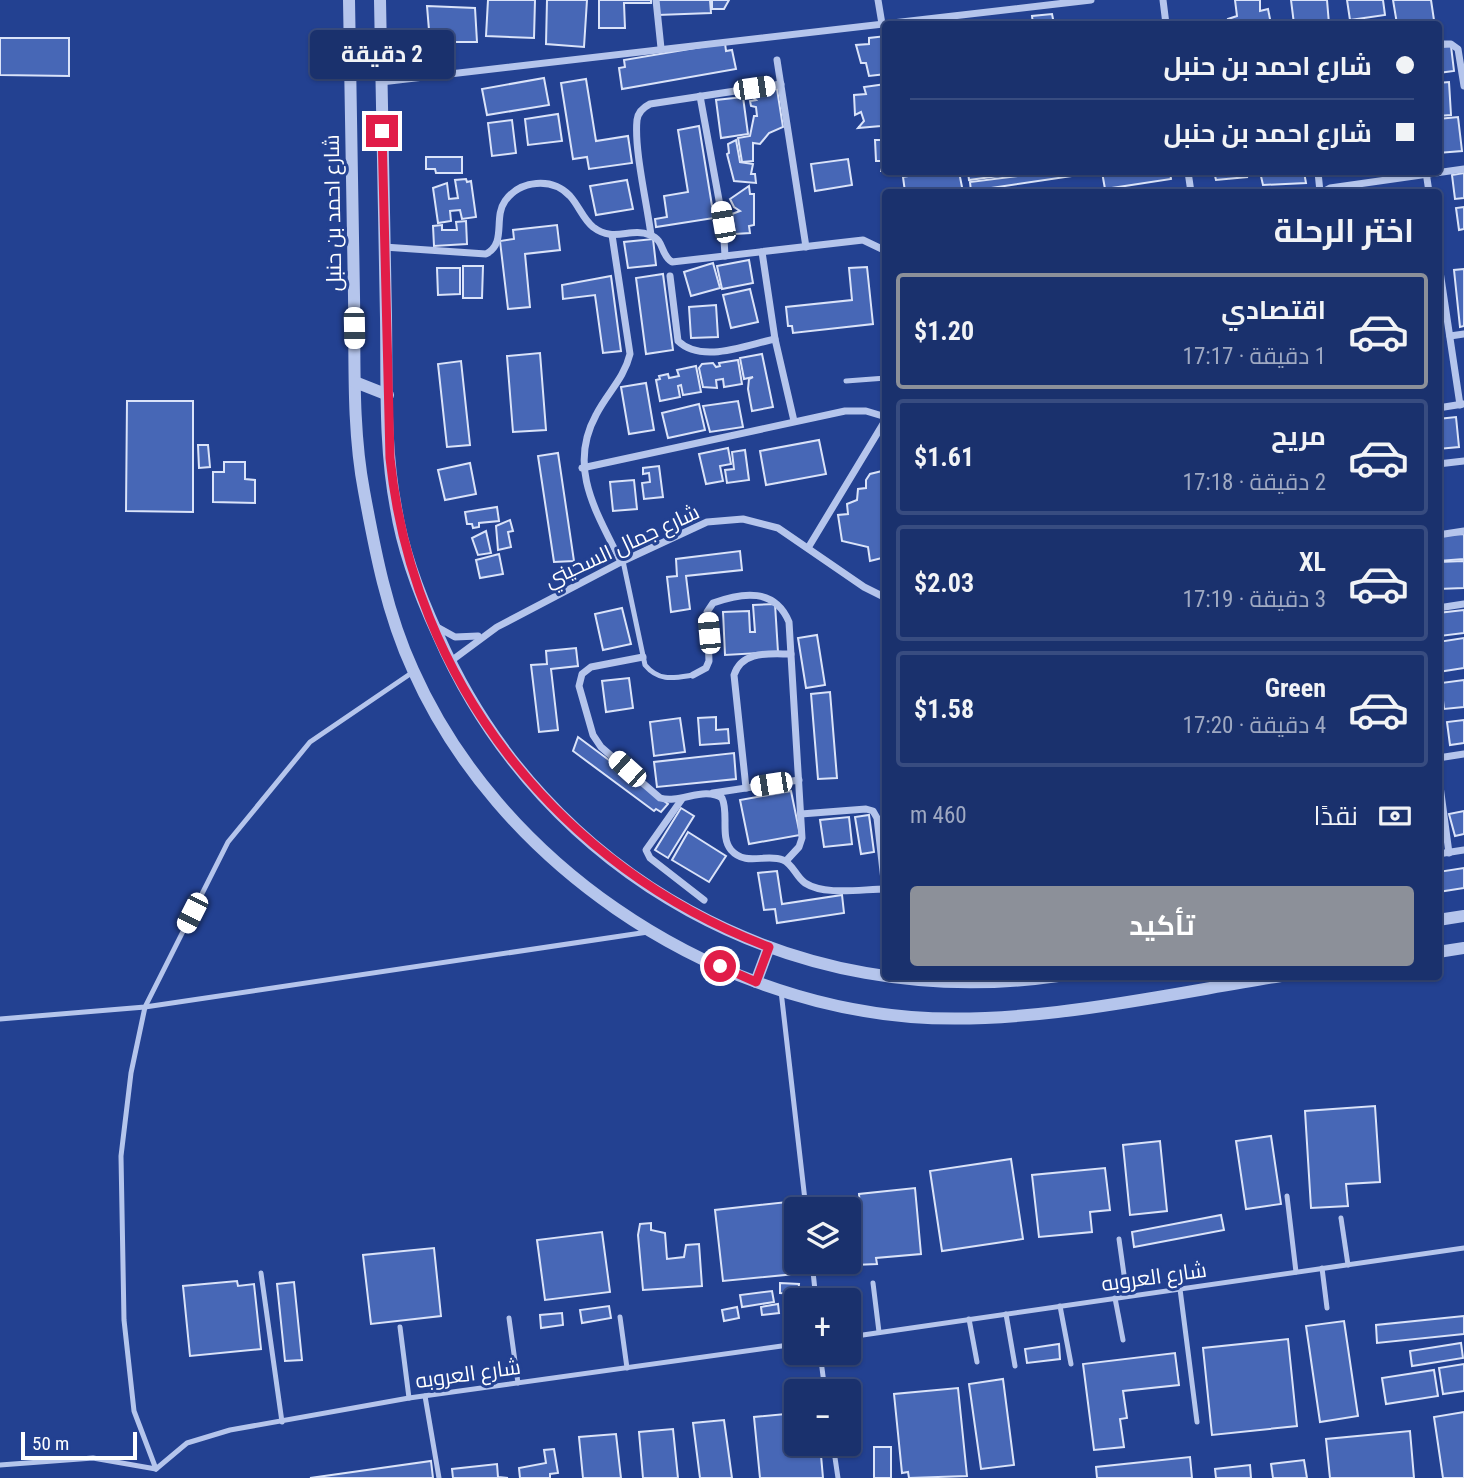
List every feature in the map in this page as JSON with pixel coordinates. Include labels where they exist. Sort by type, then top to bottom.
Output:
[{"type":"street","name":"شارع احمد بن حنبل","points":[[349,0],[355,382],[363,486],[395,628],[413,672],[434,712],[472,771],[520,828],[575,879],[648,932],[781,991],[909,1017],[999,1017],[1056,1012],[1256,980]]},
{"type":"street","points":[[380,0],[388,395],[395,507],[409,564],[449,662],[504,751],[572,827],[654,890],[698,916],[769,947],[848,971],[882,976]]},
{"type":"street","points":[[656,0],[661,48]]},
{"type":"street","points":[[381,82],[557,64],[661,48],[882,24],[878,0]]},
{"type":"street","points":[[905,21],[1045,3],[1091,0]]},
{"type":"street","points":[[1163,0],[1166,21]]},
{"type":"street","points":[[1442,44],[1451,44],[1458,49],[1464,86]]},
{"type":"street","points":[[777,60],[806,247]]},
{"type":"street","points":[[651,235],[637,118],[650,104],[781,84]]},
{"type":"street","points":[[701,96],[723,222],[725,256]]},
{"type":"street","points":[[1442,171],[1464,169]]},
{"type":"street","points":[[1328,189],[1413,175]]},
{"type":"street","points":[[384,247],[486,254],[498,239],[498,216],[504,202],[513,191],[541,183],[568,193],[593,227],[612,235],[651,235],[663,245],[665,257],[672,262],[863,240],[882,249]]},
{"type":"street","points":[[612,235],[630,354],[626,370],[589,429],[582,468],[588,494],[622,561]]},
{"type":"street","points":[[762,252],[775,339],[794,421]]},
{"type":"street","points":[[670,276],[678,341],[684,348],[702,353],[775,339]]},
{"type":"street","points":[[1442,293],[1462,404],[1442,407]]},
{"type":"street","points":[[1450,336],[1464,334]]},
{"type":"street","points":[[355,382],[388,395]]},
{"type":"street","points":[[582,468],[845,411],[866,411],[882,417]]},
{"type":"street","points":[[808,548],[882,425]]},
{"type":"street","points":[[1442,464],[1464,461]]},
{"type":"street","name":"شارع جمال السحيني","points":[[449,662],[485,634],[622,561],[707,522],[743,519],[778,528],[864,587],[882,596]]},
{"type":"street","points":[[1442,534],[1464,531]]},
{"type":"street","points":[[693,675],[709,662],[707,612],[716,601],[755,594],[777,602],[789,622],[801,814],[800,847],[786,861],[745,859],[728,845],[724,801],[711,793]]},
{"type":"street","points":[[1442,607],[1464,604]]},
{"type":"street","points":[[430,617],[440,630],[455,637],[485,634]]},
{"type":"street","points":[[746,788],[734,675],[737,668],[754,655],[791,654]]},
{"type":"street","points":[[643,657],[586,669],[579,686],[588,722],[601,747],[656,795],[665,800],[799,780]]},
{"type":"street","points":[[1442,757],[1464,754]]},
{"type":"street","points":[[682,798],[646,850],[650,858],[704,900]]},
{"type":"street","points":[[1442,801],[1449,853]]},
{"type":"street","points":[[801,814],[866,809],[873,811],[877,818],[882,862]]},
{"type":"street","points":[[1442,854],[1464,850]]},
{"type":"street","points":[[786,861],[800,879],[819,889],[882,889]]},
{"type":"street","points":[[1442,919],[1464,916]]},
{"type":"street","points":[[756,982],[769,947]]},
{"type":"street","points":[[1442,951],[1464,948]]},
{"type":"street","points":[[912,980],[1023,980]]},
{"type":"lane","points":[[846,381],[882,378]]},
{"type":"lane","points":[[622,561],[645,666],[658,677],[693,675]]},
{"type":"lane","points":[[153,1478],[156,1469],[134,1411],[124,1320],[121,1156],[131,1073],[145,1007],[228,842],[310,742],[413,672]]},
{"type":"lane","points":[[0,1018],[145,1007],[648,932]]},
{"type":"lane","points":[[781,991],[805,1197]]},
{"type":"lane","points":[[1287,1196],[1296,1272]]},
{"type":"lane","points":[[1341,1218],[1348,1265]]},
{"type":"lane","points":[[1119,1239],[1127,1296]]},
{"type":"lane","name":"شارع العروبه","points":[[861,1335],[1464,1248]]},
{"type":"lane","points":[[1322,1268],[1327,1308]]},
{"type":"lane","points":[[261,1273],[282,1422]]},
{"type":"lane","points":[[873,1283],[879,1332]]},
{"type":"lane","points":[[1180,1289],[1197,1422]]},
{"type":"lane","points":[[1115,1298],[1123,1340]]},
{"type":"lane","points":[[1060,1306],[1071,1364]]},
{"type":"lane","points":[[1006,1314],[1015,1366]]},
{"type":"lane","points":[[620,1317],[627,1368]]},
{"type":"lane","points":[[509,1318],[518,1383]]},
{"type":"lane","points":[[969,1319],[977,1362]]},
{"type":"lane","points":[[400,1327],[409,1398]]},
{"type":"lane","name":"شارع العروبه","points":[[156,1469],[187,1443],[230,1430],[409,1398],[784,1346]]},
{"type":"lane","points":[[425,1396],[439,1478]]},
{"type":"lane","points":[[835,1456],[838,1478]]},
{"type":"lane","points":[[0,1465],[93,1458],[156,1469]]},
{"type":"building","points":[[488,0],[535,0],[534,38],[486,36]]},
{"type":"building","points":[[547,0],[587,0],[584,47],[546,44]]},
{"type":"building","points":[[599,0],[651,0],[651,3],[624,3],[625,28],[599,28]]},
{"type":"building","points":[[657,0],[710,0],[711,13],[658,15]]},
{"type":"building","points":[[712,0],[729,0],[724,9],[712,9]]},
{"type":"building","points":[[1235,0],[1260,0],[1260,11],[1268,9],[1270,21],[1228,21],[1237,16]]},
{"type":"building","points":[[1291,0],[1327,0],[1329,21],[1294,21]]},
{"type":"building","points":[[1347,0],[1383,0],[1385,15],[1350,20]]},
{"type":"building","points":[[1393,0],[1431,0],[1434,20],[1396,21]]},
{"type":"building","points":[[427,6],[475,8],[477,42],[430,42]]},
{"type":"building","points":[[1052,14],[1053,21],[1033,21],[1032,16]]},
{"type":"building","points":[[882,36],[882,74],[869,76],[866,63],[861,63],[856,45],[869,44],[869,38]]},
{"type":"building","points":[[0,38],[69,38],[69,76],[0,75]]},
{"type":"building","points":[[725,43],[726,51],[732,50],[736,69],[622,89],[619,68],[625,67],[624,60]]},
{"type":"building","points":[[1451,46],[1454,71],[1442,72],[1442,47]]},
{"type":"building","points":[[544,78],[549,105],[487,115],[482,89]]},
{"type":"building","points":[[586,79],[596,141],[628,136],[632,163],[589,169],[587,157],[573,159],[561,83]]},
{"type":"building","points":[[1449,82],[1451,115],[1442,116],[1442,83]]},
{"type":"building","points":[[882,85],[881,126],[858,128],[864,121],[861,112],[855,115],[854,95],[866,94],[864,87]]},
{"type":"building","points":[[777,89],[783,127],[769,133],[760,144],[753,143],[753,161],[742,162],[738,138],[750,136],[754,116],[757,116],[756,107],[751,106],[750,101],[756,100],[748,93]]},
{"type":"building","points":[[743,97],[748,134],[721,138],[716,100]]},
{"type":"building","points":[[558,114],[562,141],[528,145],[525,119]]},
{"type":"building","points":[[1458,117],[1462,151],[1442,153],[1442,119]]},
{"type":"building","points":[[512,120],[516,153],[492,156],[488,123]]},
{"type":"building","points":[[699,126],[714,218],[656,227],[655,219],[667,217],[664,196],[688,192],[678,130]]},
{"type":"building","points":[[736,140],[740,162],[753,164],[751,174],[755,174],[756,183],[734,181],[727,154],[728,144]]},
{"type":"building","points":[[875,140],[882,140],[882,171],[881,161],[876,161]]},
{"type":"building","points":[[426,157],[462,157],[462,173],[436,173],[435,169],[426,169]]},
{"type":"building","points":[[848,159],[852,185],[815,191],[811,164]]},
{"type":"building","points":[[1464,173],[1464,198],[1455,199],[1452,175]]},
{"type":"building","points":[[960,175],[962,189],[905,189],[903,177]]},
{"type":"building","points":[[968,175],[1005,175],[969,180]]},
{"type":"building","points":[[1025,175],[1079,175],[984,189],[971,189],[970,182]]},
{"type":"building","points":[[1103,175],[1170,175],[1171,179],[1105,189]]},
{"type":"building","points":[[1215,175],[1247,177],[1216,180]]},
{"type":"building","points":[[1261,175],[1305,175],[1306,183],[1263,185]]},
{"type":"building","points":[[466,179],[467,182],[471,181],[476,217],[462,219],[460,210],[450,211],[451,221],[438,223],[433,188],[447,183],[449,199],[458,198],[455,180]]},
{"type":"building","points":[[627,180],[633,209],[596,215],[590,186]]},
{"type":"building","points":[[749,186],[750,194],[754,194],[754,225],[749,226],[750,233],[735,234],[732,214],[740,211],[730,199]]},
{"type":"building","points":[[1464,207],[1464,229],[1459,230],[1456,208]]},
{"type":"building","points":[[466,221],[467,244],[434,246],[433,226],[442,225],[442,230],[457,230],[456,222]]},
{"type":"building","points":[[557,225],[560,250],[525,254],[530,307],[508,309],[500,241],[514,239],[513,230]]},
{"type":"building","points":[[653,239],[656,265],[628,268],[624,242]]},
{"type":"building","points":[[749,260],[753,283],[722,289],[717,266]]},
{"type":"building","points":[[713,263],[720,288],[691,296],[684,272]]},
{"type":"building","points":[[463,266],[483,266],[482,298],[463,298]]},
{"type":"building","points":[[867,267],[873,324],[793,333],[792,326],[788,326],[786,307],[852,300],[849,268]]},
{"type":"building","points":[[437,268],[460,268],[460,294],[438,295]]},
{"type":"building","points":[[1464,269],[1464,326],[1460,327],[1454,270]]},
{"type":"building","points":[[663,274],[673,350],[646,354],[636,278]]},
{"type":"building","points":[[611,276],[621,351],[603,353],[595,295],[563,299],[562,285]]},
{"type":"building","points":[[750,289],[758,322],[731,328],[723,295]]},
{"type":"building","points":[[716,305],[718,337],[691,338],[689,307]]},
{"type":"building","points":[[540,353],[546,430],[513,432],[507,356]]},
{"type":"building","points":[[762,354],[773,407],[752,411],[748,389],[749,379],[753,377],[744,379],[740,358]]},
{"type":"building","points":[[738,360],[742,384],[724,387],[723,379],[716,380],[717,388],[703,387],[699,368],[702,364],[713,363],[716,367],[720,366],[719,363]]},
{"type":"building","points":[[461,361],[470,445],[447,447],[438,364]]},
{"type":"building","points":[[696,366],[701,392],[683,395],[681,385],[678,386],[680,397],[660,401],[656,380],[660,379],[659,376],[679,376],[677,370]]},
{"type":"building","points":[[646,383],[654,430],[629,434],[621,387]]},
{"type":"building","points":[[127,401],[193,401],[193,512],[126,511]]},
{"type":"building","points":[[738,401],[743,427],[710,432],[703,406]]},
{"type":"building","points":[[699,404],[705,430],[668,438],[662,413]]},
{"type":"building","points":[[1456,417],[1459,447],[1442,449],[1442,419]]},
{"type":"building","points":[[819,440],[826,474],[766,485],[760,451]]},
{"type":"building","points":[[198,445],[208,445],[210,467],[199,468]]},
{"type":"building","points":[[728,448],[731,464],[720,466],[723,481],[706,484],[699,454]]},
{"type":"building","points":[[745,450],[749,480],[727,483],[725,470],[734,469],[732,452]]},
{"type":"building","points":[[558,453],[574,561],[554,562],[538,456]]},
{"type":"building","points":[[224,462],[245,462],[245,479],[255,480],[255,503],[213,502],[213,472],[224,472]]},
{"type":"building","points":[[470,463],[476,494],[445,500],[438,470]]},
{"type":"building","points":[[659,466],[663,497],[644,499],[642,483],[650,482],[649,473],[643,474],[643,468]]},
{"type":"building","points":[[882,471],[882,558],[870,561],[868,547],[842,541],[838,515],[848,514],[847,504],[857,500],[858,489],[866,488],[866,480],[870,474]]},
{"type":"building","points":[[634,480],[637,509],[613,511],[610,482]]},
{"type":"building","points":[[497,507],[499,521],[479,523],[479,527],[473,528],[472,524],[467,524],[465,512]]},
{"type":"building","points":[[510,520],[513,531],[508,532],[511,547],[498,550],[496,526]]},
{"type":"building","points":[[486,531],[491,553],[478,555],[472,538]]},
{"type":"building","points":[[1464,534],[1464,559],[1442,561],[1442,535]]},
{"type":"building","points":[[740,551],[742,570],[686,576],[690,609],[671,612],[667,577],[677,576],[676,559]]},
{"type":"building","points":[[499,554],[503,574],[480,578],[476,560]]},
{"type":"building","points":[[1464,561],[1464,588],[1442,589],[1442,562]]},
{"type":"building","points":[[775,604],[778,652],[725,655],[723,612],[749,611],[750,632],[755,632],[753,605]]},
{"type":"building","points":[[622,608],[631,644],[603,650],[595,614]]},
{"type":"building","points":[[1464,610],[1464,633],[1442,636],[1442,613]]},
{"type":"building","points":[[817,635],[825,685],[806,688],[798,638]]},
{"type":"building","points":[[1464,638],[1464,668],[1442,671],[1442,641]]},
{"type":"building","points":[[576,648],[578,666],[551,669],[558,730],[539,732],[531,665],[547,664],[546,651]]},
{"type":"building","points":[[629,678],[633,708],[606,712],[602,681]]},
{"type":"building","points":[[1464,680],[1464,707],[1444,709],[1442,683]]},
{"type":"building","points":[[830,692],[837,778],[818,779],[811,694]]},
{"type":"building","points":[[716,717],[716,730],[728,729],[729,743],[700,745],[698,718]]},
{"type":"building","points":[[680,718],[685,752],[654,756],[650,722]]},
{"type":"building","points":[[1464,720],[1464,743],[1450,745],[1447,722]]},
{"type":"building","points":[[578,737],[668,804],[661,812],[656,809],[654,811],[573,751]]},
{"type":"building","points":[[734,753],[736,779],[657,787],[654,762]]},
{"type":"building","points":[[791,791],[800,835],[749,844],[740,800]]},
{"type":"building","points":[[681,808],[694,816],[668,858],[655,850]]},
{"type":"building","points":[[1464,811],[1464,834],[1455,836],[1449,814]]},
{"type":"building","points":[[869,815],[874,852],[861,854],[855,817]]},
{"type":"building","points":[[849,817],[852,844],[824,847],[820,820]]},
{"type":"building","points":[[688,832],[726,856],[709,882],[672,860]]},
{"type":"building","points":[[1464,868],[1464,888],[1442,891],[1442,871]]},
{"type":"building","points":[[777,871],[782,904],[842,895],[844,913],[777,923],[775,909],[764,910],[758,873]]},
{"type":"building","points":[[1375,1106],[1380,1182],[1346,1184],[1348,1206],[1311,1208],[1305,1111]]},
{"type":"building","points":[[1271,1136],[1281,1204],[1246,1209],[1236,1141]]},
{"type":"building","points":[[1160,1141],[1167,1211],[1130,1215],[1123,1145]]},
{"type":"building","points":[[1011,1159],[1023,1239],[942,1251],[930,1171]]},
{"type":"building","points":[[1105,1168],[1110,1210],[1090,1212],[1092,1232],[1039,1237],[1032,1175]]},
{"type":"building","points":[[915,1188],[921,1254],[876,1258],[877,1264],[861,1265],[859,1194]]},
{"type":"building","points":[[784,1202],[784,1274],[795,1274],[723,1281],[715,1210]]},
{"type":"building","points":[[1221,1215],[1224,1230],[1134,1247],[1132,1232]]},
{"type":"building","points":[[651,1223],[651,1230],[665,1233],[667,1259],[684,1257],[686,1245],[699,1244],[702,1286],[643,1290],[638,1235],[640,1224]]},
{"type":"building","points":[[602,1232],[610,1292],[545,1300],[537,1240]]},
{"type":"building","points":[[434,1248],[441,1316],[371,1324],[363,1255]]},
{"type":"building","points":[[237,1281],[238,1286],[254,1284],[261,1349],[190,1356],[183,1286]]},
{"type":"building","points":[[294,1282],[302,1360],[285,1361],[277,1284]]},
{"type":"building","points":[[780,1283],[799,1284],[799,1288],[784,1288],[784,1293],[780,1293]]},
{"type":"building","points":[[772,1291],[774,1302],[742,1307],[740,1295]]},
{"type":"building","points":[[778,1304],[779,1313],[762,1315],[761,1307]]},
{"type":"building","points":[[609,1306],[611,1318],[582,1323],[580,1310]]},
{"type":"building","points":[[737,1307],[739,1318],[724,1321],[722,1310]]},
{"type":"building","points":[[562,1313],[563,1325],[541,1328],[540,1315]]},
{"type":"building","points":[[1464,1316],[1464,1334],[1377,1343],[1376,1325]]},
{"type":"building","points":[[1344,1321],[1358,1416],[1320,1422],[1306,1326]]},
{"type":"building","points":[[1288,1339],[1297,1426],[1212,1435],[1203,1348]]},
{"type":"building","points":[[1461,1343],[1463,1358],[1412,1366],[1410,1351]]},
{"type":"building","points":[[1059,1344],[1060,1359],[1027,1363],[1025,1349]]},
{"type":"building","points":[[1175,1353],[1179,1385],[1123,1391],[1127,1418],[1120,1419],[1124,1447],[1094,1450],[1083,1364]]},
{"type":"building","points":[[1464,1364],[1464,1391],[1443,1394],[1439,1368]]},
{"type":"building","points":[[1434,1370],[1438,1396],[1386,1404],[1382,1378]]},
{"type":"building","points":[[1003,1379],[1014,1465],[981,1469],[969,1384]]},
{"type":"building","points":[[958,1388],[967,1476],[909,1478],[908,1472],[902,1473],[894,1394]]},
{"type":"building","points":[[1464,1412],[1464,1478],[1443,1478],[1434,1417]]},
{"type":"building","points":[[784,1414],[784,1456],[821,1456],[823,1478],[760,1478],[754,1417]]},
{"type":"building","points":[[724,1420],[732,1478],[700,1478],[693,1423]]},
{"type":"building","points":[[673,1429],[678,1478],[643,1478],[639,1432]]},
{"type":"building","points":[[1410,1431],[1414,1478],[1330,1478],[1326,1439]]},
{"type":"building","points":[[616,1434],[621,1478],[583,1478],[579,1437]]},
{"type":"building","points":[[874,1447],[891,1447],[891,1478],[874,1478]]},
{"type":"building","points":[[554,1449],[558,1473],[550,1474],[550,1478],[520,1478],[519,1468],[546,1463],[544,1450]]},
{"type":"building","points":[[1190,1457],[1192,1478],[1097,1478],[1096,1467]]},
{"type":"building","points":[[1304,1460],[1307,1478],[1273,1478],[1271,1464]]},
{"type":"building","points":[[431,1461],[433,1478],[310,1478]]},
{"type":"building","points":[[497,1464],[498,1477],[508,1478],[453,1478],[452,1469]]},
{"type":"building","points":[[1250,1465],[1251,1478],[1216,1478],[1215,1469]]},
{"type":"route","points":[[382,131],[390,458],[395,507],[409,564],[430,617],[461,684],[504,751],[572,827],[612,861],[654,890],[698,916],[769,947],[756,982],[720,966]]}]
